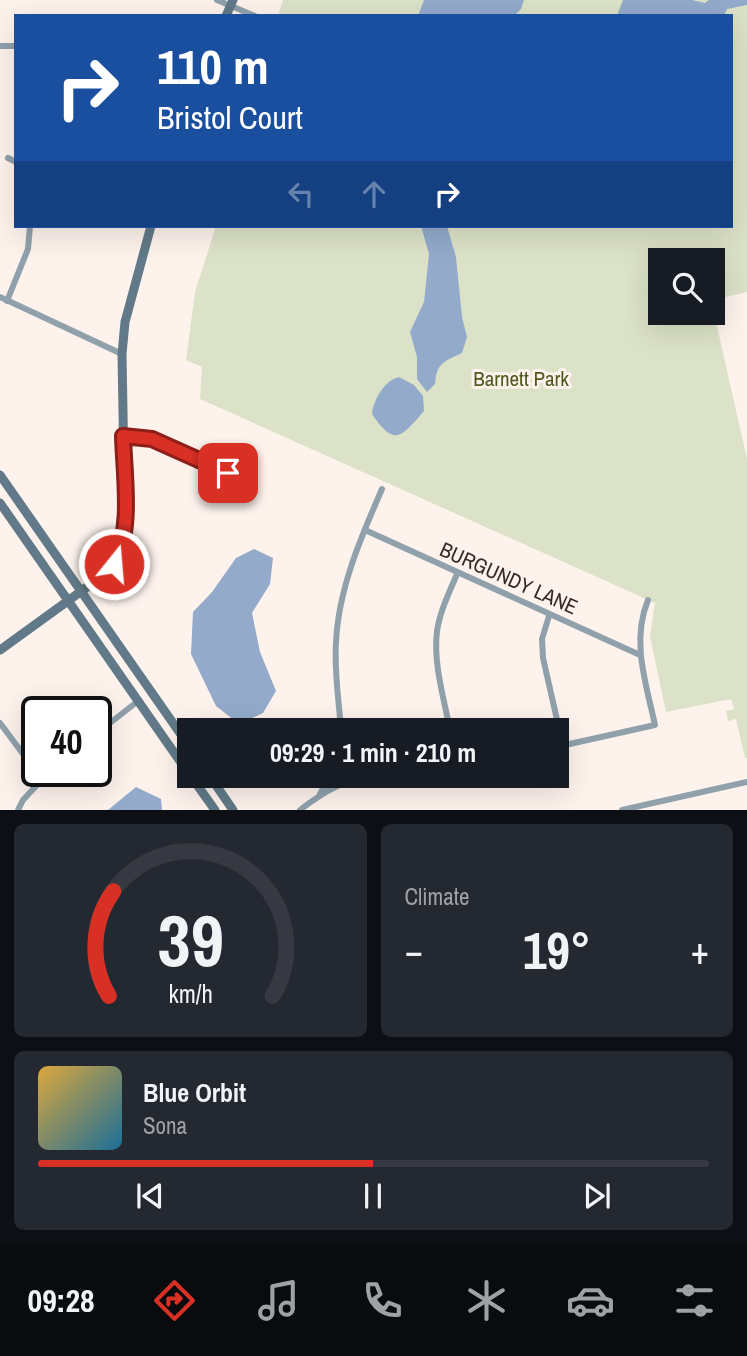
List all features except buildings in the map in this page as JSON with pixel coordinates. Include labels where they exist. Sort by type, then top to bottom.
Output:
[{"type":"main road","points":[[0,650],[106,575],[120,553],[125,527],[122,354],[125,322],[150,228]]},
{"type":"main road","points":[[0,475],[177,729]]},
{"type":"main road","points":[[0,503],[177,756]]},
{"type":"main road","points":[[200,788],[215,810]]},
{"type":"main road","points":[[218,788],[233,810]]},
{"type":"street","points":[[217,0],[249,14]]},
{"type":"street","points":[[8,158],[14,161]]},
{"type":"street","points":[[7,301],[28,249],[30,228]]},
{"type":"street","points":[[0,297],[122,354]]},
{"type":"street","points":[[123,436],[152,439],[252,485]]},
{"type":"street","points":[[340,718],[336,642],[348,579],[382,489]]},
{"type":"street","name":"BURGUNDY LANE","points":[[365,530],[640,656]]},
{"type":"street","points":[[448,718],[438,668],[437,632],[442,610],[457,574]]},
{"type":"street","points":[[569,745],[655,725],[640,656],[639,632],[648,600]]},
{"type":"street","points":[[549,616],[542,639],[554,718]]},
{"type":"street","points":[[112,721],[138,701]]},
{"type":"street","points":[[0,723],[21,751]]},
{"type":"street","points":[[622,810],[747,782]]},
{"type":"street","points":[[18,810],[34,787]]},
{"type":"street","points":[[320,795],[324,788]]},
{"type":"street","points":[[300,810],[333,788]]},
{"type":"green space","name":"Barnett Park","points":[[283,0],[747,0],[747,292],[725,297],[725,248],[648,248],[648,325],[717,325],[747,459],[747,758],[736,719],[728,721],[726,711],[734,709],[731,699],[666,712],[650,636],[655,603],[200,399],[202,367],[186,360],[195,292],[215,228],[733,228],[733,14],[279,14]]},
{"type":"water","points":[[424,0],[524,0],[516,14],[419,14]]},
{"type":"water","points":[[623,0],[692,0],[705,3],[709,0],[747,0],[747,5],[727,9],[725,14],[618,14]]},
{"type":"water","points":[[422,228],[448,228],[456,257],[462,317],[467,337],[462,353],[442,364],[437,371],[435,384],[427,392],[417,379],[417,357],[410,332],[424,302],[429,254]]},
{"type":"water","points":[[399,377],[414,385],[423,396],[424,411],[404,432],[392,435],[372,414],[381,391],[389,382]]},
{"type":"water","points":[[254,549],[273,558],[270,584],[252,613],[260,652],[276,691],[263,713],[252,718],[231,718],[216,706],[191,654],[193,612],[212,592],[236,558]]},
{"type":"water","points":[[136,787],[161,799],[162,810],[108,810]]},
{"type":"route","points":[[114,564],[120,553],[125,527],[123,436],[152,439],[228,473]]}]
